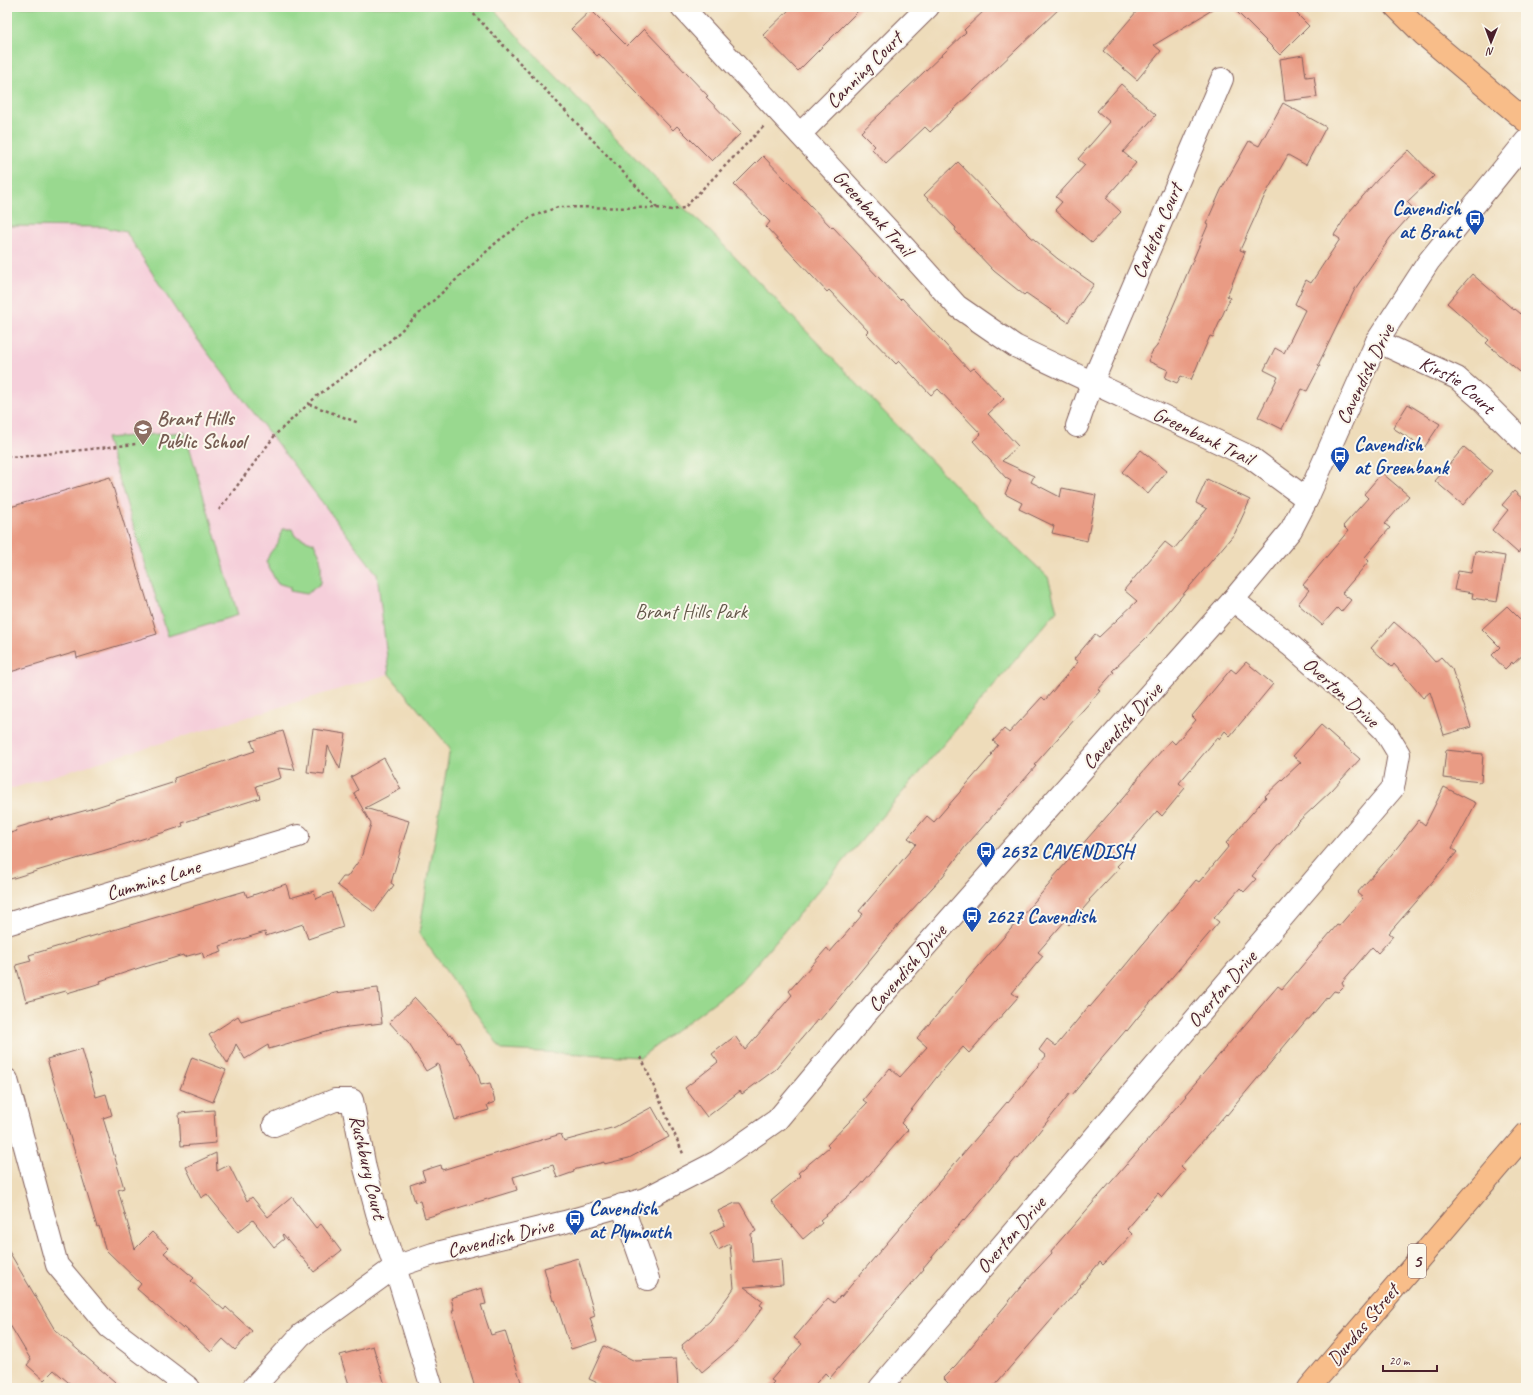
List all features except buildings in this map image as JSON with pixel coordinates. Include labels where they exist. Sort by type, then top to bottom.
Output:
[{"type":"main road","points":[[1396,7],[1423,34],[1526,121]]},
{"type":"main road","name":"Dundas Street","points":[[1309,1388],[1526,1134]]},
{"type":"street","name":"Greenbank Trail","points":[[682,7],[956,306],[1015,346],[1250,457],[1307,499]]},
{"type":"street","name":"Canning Court","points":[[800,134],[928,7]]},
{"type":"street","name":"Carleton Court","points":[[1092,383],[1222,79]]},
{"type":"street","name":"Cavendish Drive","points":[[253,1388],[301,1335],[396,1267],[433,1254],[565,1222],[645,1199],[717,1162],[777,1120],[869,1010],[1233,600],[1291,530],[1307,499],[1378,341],[1429,261],[1526,141]]},
{"type":"street","name":"Kirstie Court","points":[[1378,341],[1457,378],[1482,399],[1526,444]]},
{"type":"street","points":[[1077,426],[1092,383]]},
{"type":"street","name":"Overton Drive","points":[[880,1388],[1393,788],[1399,754],[1385,731],[1361,706],[1290,645],[1233,600]]},
{"type":"street","name":"Cummins Lane","points":[[7,924],[298,836]]},
{"type":"street","points":[[7,1080],[57,1265],[109,1327],[189,1388]]},
{"type":"street","name":"Rushbury Court","points":[[274,1125],[335,1100],[352,1100],[367,1175],[377,1213],[396,1267]]},
{"type":"street","points":[[622,1205],[648,1279]]},
{"type":"street","points":[[396,1267],[432,1388]]},
{"type":"path","points":[[467,7],[657,208]]},
{"type":"path","points":[[219,510],[276,434],[309,404],[382,348],[498,241],[530,217],[558,207],[657,208],[672,210],[684,208],[778,110]]},
{"type":"path","points":[[309,404],[359,423]]},
{"type":"path","points":[[7,456],[19,457],[136,444]]},
{"type":"path","points":[[641,1057],[692,1175]]},
{"type":"shaded area","name":"Brant Hills Public School","points":[[7,226],[103,227],[126,232],[182,318],[377,574],[389,674],[7,790]]},
{"type":"green space","name":"Brant Hills Park","points":[[7,7],[492,7],[522,41],[684,208],[704,225],[995,527],[1048,577],[1057,611],[740,983],[641,1057],[502,1050],[419,933],[450,748],[389,674],[377,574],[181,318],[126,232],[103,227],[7,226]]},
{"type":"green space","points":[[185,432],[238,615],[168,636],[106,438]]},
{"type":"green space","points":[[282,529],[292,529],[295,536],[314,543],[319,553],[321,563],[321,583],[307,594],[290,591],[290,587],[277,583],[266,562],[270,553],[278,543]]},
{"type":"place","name":"Cavendish at Brant","points":[[1475,236]]},
{"type":"place","name":"Brant Hills Public School","points":[[143,446]]},
{"type":"place","name":"Cavendish at Greenbank","points":[[1340,473]]},
{"type":"place","name":"2632 CAVENDISH","points":[[986,868]]},
{"type":"place","name":"2627 Cavendish","points":[[972,933]]},
{"type":"place","name":"Cavendish at Plymouth","points":[[575,1236]]}]
